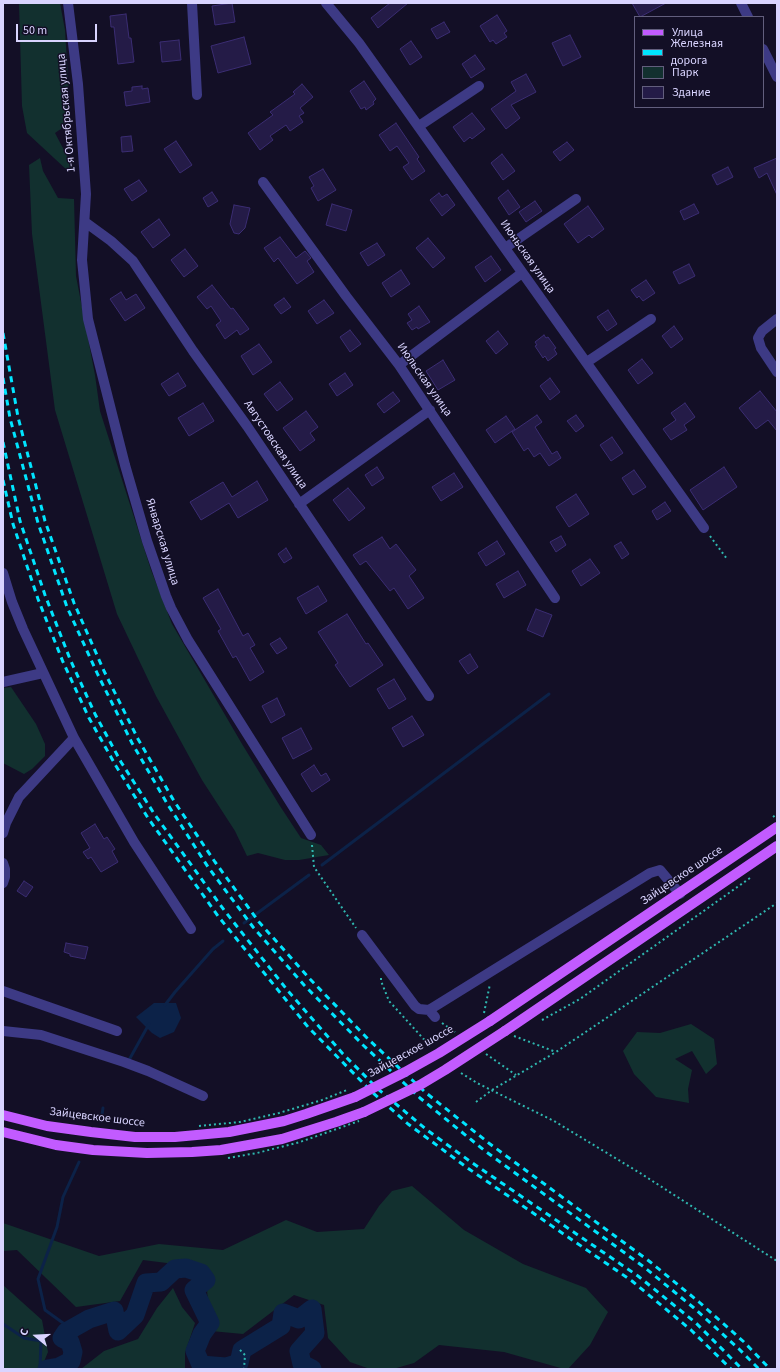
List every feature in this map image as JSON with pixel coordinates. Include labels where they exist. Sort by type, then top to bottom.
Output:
[{"type":"main road","name":"Зайцевское шоссе","points":[[3,1115],[47,1126],[123,1136],[157,1137],[207,1134],[250,1128],[284,1120],[345,1101],[405,1072],[439,1053],[487,1019],[680,894],[777,827]]},
{"type":"main road","points":[[3,1132],[56,1145],[118,1152],[175,1153],[221,1150],[254,1145],[301,1134],[336,1122],[378,1106],[436,1076],[505,1031],[777,846]]},
{"type":"street","name":"1-я Октябрьская улица","points":[[68,3],[78,84],[86,194],[85,222]]},
{"type":"street","points":[[192,3],[197,95]]},
{"type":"street","name":"Июньская улица","points":[[326,3],[359,42],[704,528]]},
{"type":"street","points":[[741,3],[748,16]]},
{"type":"street","points":[[764,51],[777,77]]},
{"type":"street","points":[[419,126],[479,86]]},
{"type":"street","name":"Июльская улица","points":[[263,182],[346,296],[399,365],[555,598]]},
{"type":"street","points":[[505,248],[576,199]]},
{"type":"street","name":"Августовская улица","points":[[85,222],[111,240],[133,261],[193,351],[247,426],[429,696]]},
{"type":"street","name":"Январская улица","points":[[85,222],[83,270],[90,328],[125,465],[147,541],[166,596],[188,640],[311,835]]},
{"type":"street","points":[[399,365],[522,273]]},
{"type":"street","points":[[587,362],[651,319]]},
{"type":"street","points":[[777,319],[762,331],[758,338],[762,348],[777,372]]},
{"type":"street","points":[[299,504],[430,410]]},
{"type":"street","points":[[3,573],[12,602],[43,673],[74,738],[134,842],[191,929]]},
{"type":"street","points":[[3,682],[43,673]]},
{"type":"street","points":[[3,833],[19,797],[74,738]]},
{"type":"street","points":[[3,864],[5,869],[3,883]]},
{"type":"street","points":[[362,935],[415,1006],[432,1014],[650,873],[660,870],[680,894]]},
{"type":"street","points":[[3,991],[117,1031]]},
{"type":"street","points":[[3,1031],[41,1035],[148,1071],[203,1096]]},
{"type":"path","points":[[704,528],[727,559]]},
{"type":"path","points":[[311,835],[314,867],[362,935]]},
{"type":"path","points":[[540,1021],[580,999],[752,877]]},
{"type":"path","points":[[476,1102],[492,1090],[556,1052],[777,903]]},
{"type":"path","points":[[381,962],[381,981],[389,1001],[425,1041]]},
{"type":"path","points":[[487,1019],[491,981]]},
{"type":"path","points":[[519,1032],[513,1036],[556,1052]]},
{"type":"path","points":[[451,1037],[458,1033]]},
{"type":"path","points":[[427,1051],[433,1047]]},
{"type":"path","points":[[464,1075],[554,1121],[634,1169],[777,1261]]},
{"type":"path","points":[[199,1126],[240,1122],[279,1113],[322,1100],[348,1090]]},
{"type":"path","points":[[240,1350],[245,1355],[244,1369]]},
{"type":"green space","points":[[19,3],[60,3],[65,30],[71,125],[65,126],[55,133],[75,171],[68,171],[27,133],[22,106]]},
{"type":"green space","points":[[40,158],[43,171],[58,198],[74,199],[76,276],[95,375],[100,411],[151,570],[172,624],[242,744],[301,838],[321,845],[329,855],[299,860],[285,860],[258,853],[247,856],[235,831],[202,780],[156,696],[117,614],[55,410],[32,234],[29,165]]},
{"type":"green space","points":[[11,687],[36,724],[45,744],[45,756],[32,769],[24,774],[3,763],[3,688]]},
{"type":"green space","points":[[691,1024],[714,1039],[717,1064],[706,1074],[692,1051],[675,1059],[692,1070],[688,1089],[689,1103],[656,1097],[634,1074],[623,1051],[637,1032],[660,1033]]},
{"type":"green space","points":[[412,1186],[464,1230],[523,1264],[586,1288],[608,1312],[590,1345],[568,1369],[504,1352],[439,1345],[414,1363],[393,1369],[370,1369],[350,1362],[328,1338],[324,1305],[294,1295],[243,1334],[211,1331],[206,1280],[201,1273],[175,1264],[143,1260],[120,1301],[76,1307],[17,1250],[3,1251],[3,1223],[99,1256],[159,1244],[223,1250],[286,1220],[317,1232],[364,1229],[379,1206],[392,1191]]},
{"type":"green space","points":[[3,1285],[42,1320],[48,1352],[41,1369],[3,1369]]},
{"type":"green space","points":[[173,1288],[182,1307],[195,1323],[185,1353],[185,1369],[81,1369],[104,1351],[138,1339],[157,1308]]},
{"type":"water","points":[[154,1003],[176,1003],[181,1018],[174,1032],[160,1038],[152,1033],[136,1017]]},
{"type":"building","points":[[232,3],[235,22],[215,25],[212,6]]},
{"type":"building","points":[[390,3],[408,3],[378,28],[371,18]]},
{"type":"building","points":[[632,3],[666,3],[642,16],[639,16]]},
{"type":"building","points":[[126,14],[134,62],[118,64],[114,27],[111,27],[110,16]]},
{"type":"building","points":[[497,15],[507,31],[504,33],[507,37],[496,44],[493,40],[490,42],[480,26]]},
{"type":"building","points":[[444,22],[450,32],[437,39],[431,29]]},
{"type":"building","points":[[570,35],[581,57],[563,66],[552,43]]},
{"type":"building","points":[[244,37],[251,64],[218,73],[211,46]]},
{"type":"building","points":[[179,40],[181,60],[162,62],[160,42]]},
{"type":"building","points":[[411,41],[422,57],[410,65],[400,49]]},
{"type":"building","points":[[475,55],[485,69],[471,78],[462,64]]},
{"type":"building","points":[[526,74],[536,92],[511,105],[520,118],[506,129],[491,109],[516,91],[511,82]]},
{"type":"building","points":[[364,81],[376,99],[373,102],[374,104],[366,110],[365,107],[361,109],[350,91]]},
{"type":"building","points":[[302,84],[313,97],[300,108],[304,113],[299,116],[303,122],[290,131],[286,125],[270,136],[273,140],[260,150],[248,133],[273,115],[270,112],[295,94],[293,92]]},
{"type":"building","points":[[142,86],[142,89],[148,88],[150,102],[126,106],[124,92],[132,91],[132,87]]},
{"type":"building","points":[[472,113],[485,129],[472,139],[470,137],[464,142],[453,127]]},
{"type":"building","points":[[396,123],[419,157],[417,159],[425,171],[412,180],[403,167],[409,163],[397,146],[390,151],[379,135]]},
{"type":"building","points":[[131,136],[133,151],[122,152],[121,137]]},
{"type":"building","points":[[176,141],[192,165],[180,173],[164,149]]},
{"type":"building","points":[[567,142],[574,150],[560,161],[553,152]]},
{"type":"building","points":[[502,154],[515,171],[503,180],[491,163]]},
{"type":"building","points":[[777,158],[777,195],[767,173],[759,178],[754,168]]},
{"type":"building","points":[[728,167],[733,177],[717,185],[712,175]]},
{"type":"building","points":[[323,169],[336,190],[318,201],[311,188],[314,186],[309,177]]},
{"type":"building","points":[[139,180],[147,191],[132,201],[124,189]]},
{"type":"building","points":[[508,190],[520,207],[509,215],[498,198]]},
{"type":"building","points":[[212,192],[218,201],[208,207],[203,198]]},
{"type":"building","points":[[439,193],[442,197],[447,194],[455,205],[442,216],[430,200]]},
{"type":"building","points":[[535,201],[542,211],[526,222],[519,212]]},
{"type":"building","points":[[332,204],[352,210],[346,231],[326,225]]},
{"type":"building","points":[[694,204],[699,213],[684,220],[680,211]]},
{"type":"building","points":[[234,205],[250,208],[245,228],[239,234],[234,233],[230,224]]},
{"type":"building","points":[[588,206],[604,229],[592,238],[589,235],[578,243],[564,224]]},
{"type":"building","points":[[159,219],[170,235],[153,248],[141,232]]},
{"type":"building","points":[[280,237],[296,258],[305,251],[311,258],[307,261],[314,272],[297,284],[278,258],[274,262],[264,248]]},
{"type":"building","points":[[428,238],[445,258],[433,268],[416,248]]},
{"type":"building","points":[[377,243],[385,255],[368,266],[360,253]]},
{"type":"building","points":[[185,249],[198,266],[184,277],[171,260]]},
{"type":"building","points":[[491,256],[501,270],[485,282],[475,267]]},
{"type":"building","points":[[689,264],[695,276],[679,284],[673,272]]},
{"type":"building","points":[[401,270],[410,284],[391,297],[382,283]]},
{"type":"building","points":[[646,280],[655,293],[643,301],[639,296],[637,298],[631,290]]},
{"type":"building","points":[[212,285],[231,309],[233,308],[249,329],[240,335],[237,330],[225,339],[216,325],[221,321],[211,306],[207,309],[197,297]]},
{"type":"building","points":[[121,292],[126,300],[136,294],[145,308],[125,321],[110,299]]},
{"type":"building","points":[[284,298],[291,307],[281,314],[274,305]]},
{"type":"building","points":[[324,300],[334,313],[317,324],[308,311]]},
{"type":"building","points":[[419,306],[430,322],[418,329],[417,327],[412,330],[407,323],[412,320],[408,314]]},
{"type":"building","points":[[608,310],[617,324],[607,331],[597,317]]},
{"type":"building","points":[[674,326],[683,339],[671,348],[662,336]]},
{"type":"building","points":[[350,330],[361,344],[350,352],[340,337]]},
{"type":"building","points":[[498,331],[508,344],[496,354],[486,341]]},
{"type":"building","points":[[544,335],[546,338],[548,337],[556,348],[554,349],[557,354],[548,361],[545,356],[543,358],[535,346],[537,345],[535,342]]},
{"type":"building","points":[[259,344],[272,362],[253,375],[241,356]]},
{"type":"building","points":[[642,359],[653,373],[638,384],[628,370]]},
{"type":"building","points":[[443,360],[455,380],[438,390],[426,371]]},
{"type":"building","points":[[178,373],[186,386],[169,396],[161,384]]},
{"type":"building","points":[[345,373],[353,385],[337,396],[329,384]]},
{"type":"building","points":[[550,378],[560,392],[550,400],[540,386]]},
{"type":"building","points":[[280,382],[293,399],[277,411],[264,394]]},
{"type":"building","points":[[760,391],[777,412],[777,431],[768,420],[756,429],[739,408]]},
{"type":"building","points":[[393,392],[400,401],[384,413],[377,404]]},
{"type":"building","points":[[203,403],[214,421],[189,436],[178,418]]},
{"type":"building","points":[[685,403],[695,417],[684,425],[687,430],[671,440],[663,429],[676,420],[671,413]]},
{"type":"building","points":[[306,411],[318,427],[310,433],[315,440],[300,451],[283,428]]},
{"type":"building","points":[[537,415],[542,422],[535,427],[552,454],[557,451],[561,458],[549,466],[540,453],[534,457],[528,448],[524,451],[512,432]]},
{"type":"building","points":[[576,415],[584,426],[576,432],[567,421]]},
{"type":"building","points":[[506,416],[515,429],[495,443],[486,430]]},
{"type":"building","points":[[612,437],[623,453],[611,461],[600,445]]},
{"type":"building","points":[[377,467],[384,478],[372,486],[365,475]]},
{"type":"building","points":[[724,467],[737,487],[703,510],[690,490]]},
{"type":"building","points":[[634,470],[646,487],[633,495],[622,478]]},
{"type":"building","points":[[454,473],[463,487],[441,501],[432,487]]},
{"type":"building","points":[[257,481],[268,500],[238,518],[229,503],[201,520],[190,502],[223,482],[232,497]]},
{"type":"building","points":[[348,488],[365,508],[349,521],[333,500]]},
{"type":"building","points":[[576,494],[589,514],[569,527],[556,507]]},
{"type":"building","points":[[665,502],[671,511],[657,520],[652,511]]},
{"type":"building","points":[[561,536],[566,545],[556,552],[550,542]]},
{"type":"building","points":[[382,537],[390,549],[396,544],[416,570],[409,576],[424,598],[408,609],[394,588],[390,591],[366,561],[360,565],[353,555]]},
{"type":"building","points":[[497,541],[505,554],[486,566],[478,553]]},
{"type":"building","points":[[621,542],[629,554],[622,559],[614,546]]},
{"type":"building","points":[[286,548],[292,558],[284,563],[278,554]]},
{"type":"building","points":[[590,559],[600,573],[581,586],[572,571]]},
{"type":"building","points":[[518,571],[526,585],[504,598],[496,584]]},
{"type":"building","points":[[318,586],[327,601],[306,614],[297,598]]},
{"type":"building","points":[[218,589],[243,636],[248,633],[255,645],[250,648],[264,672],[250,681],[236,656],[233,658],[218,631],[221,629],[203,598]]},
{"type":"building","points":[[536,609],[552,615],[543,637],[527,630]]},
{"type":"building","points":[[347,614],[366,644],[368,643],[383,665],[350,687],[335,665],[338,663],[318,632]]},
{"type":"building","points":[[280,638],[287,648],[277,654],[270,644]]},
{"type":"building","points":[[470,654],[478,667],[468,674],[459,661]]},
{"type":"building","points":[[394,679],[406,699],[389,709],[377,689]]},
{"type":"building","points":[[277,698],[285,715],[271,723],[262,706]]},
{"type":"building","points":[[412,716],[424,735],[403,747],[392,728]]},
{"type":"building","points":[[301,728],[312,749],[293,759],[282,738]]},
{"type":"building","points":[[314,765],[321,776],[326,773],[330,780],[312,792],[301,774]]},
{"type":"building","points":[[95,824],[104,839],[107,837],[115,849],[112,851],[118,862],[101,872],[91,857],[88,859],[83,852],[90,848],[81,833]]},
{"type":"building","points":[[24,881],[33,887],[26,897],[17,891]]},
{"type":"building","points":[[66,943],[88,947],[85,959],[70,956],[70,954],[64,952]]},
{"type":"waterway","points":[[322,865],[549,694]]},
{"type":"waterway","points":[[244,923],[309,875]]},
{"type":"waterway","points":[[165,1005],[213,949],[223,941]]},
{"type":"waterway","points":[[129,1060],[149,1024]]},
{"type":"waterway","points":[[101,1121],[103,1108]]},
{"type":"waterway","points":[[74,1327],[63,1323],[45,1310],[38,1279],[57,1227],[63,1197],[79,1162]]},
{"type":"waterway","points":[[47,1369],[59,1367],[71,1361],[73,1352],[70,1342],[62,1338],[66,1332],[89,1319],[114,1311],[118,1331],[135,1315],[146,1283],[161,1282],[175,1269],[186,1268],[201,1273],[206,1280],[194,1290],[210,1323],[202,1334],[195,1351],[201,1365],[226,1367],[239,1363],[242,1350],[281,1326],[283,1313],[299,1319],[312,1309],[315,1333],[299,1351],[302,1364],[312,1369]]},
{"type":"waterway","points":[[3,1324],[24,1338],[41,1341],[40,1369]]},
{"type":"railway","points":[[3,333],[18,417],[45,521],[74,603],[104,671],[138,739],[174,801],[215,862],[259,922],[310,979],[368,1039],[425,1092],[490,1144],[649,1261],[699,1302],[744,1342],[770,1369]]},
{"type":"railway","points":[[3,378],[10,418],[38,523],[67,607],[98,675],[132,743],[168,805],[208,867],[253,927],[304,985],[363,1045],[420,1098],[485,1151],[644,1267],[694,1308],[759,1369]]},
{"type":"railway","points":[[3,442],[20,521],[45,595],[70,659],[95,714],[121,762],[155,815],[224,910],[288,991],[343,1054],[378,1089],[427,1130],[471,1162],[638,1276],[696,1323],[742,1369]]},
{"type":"railway","points":[[3,480],[13,524],[38,599],[63,662],[89,718],[148,818],[218,916],[308,1027],[371,1091],[408,1124],[469,1169],[632,1281],[691,1330],[731,1369]]}]
